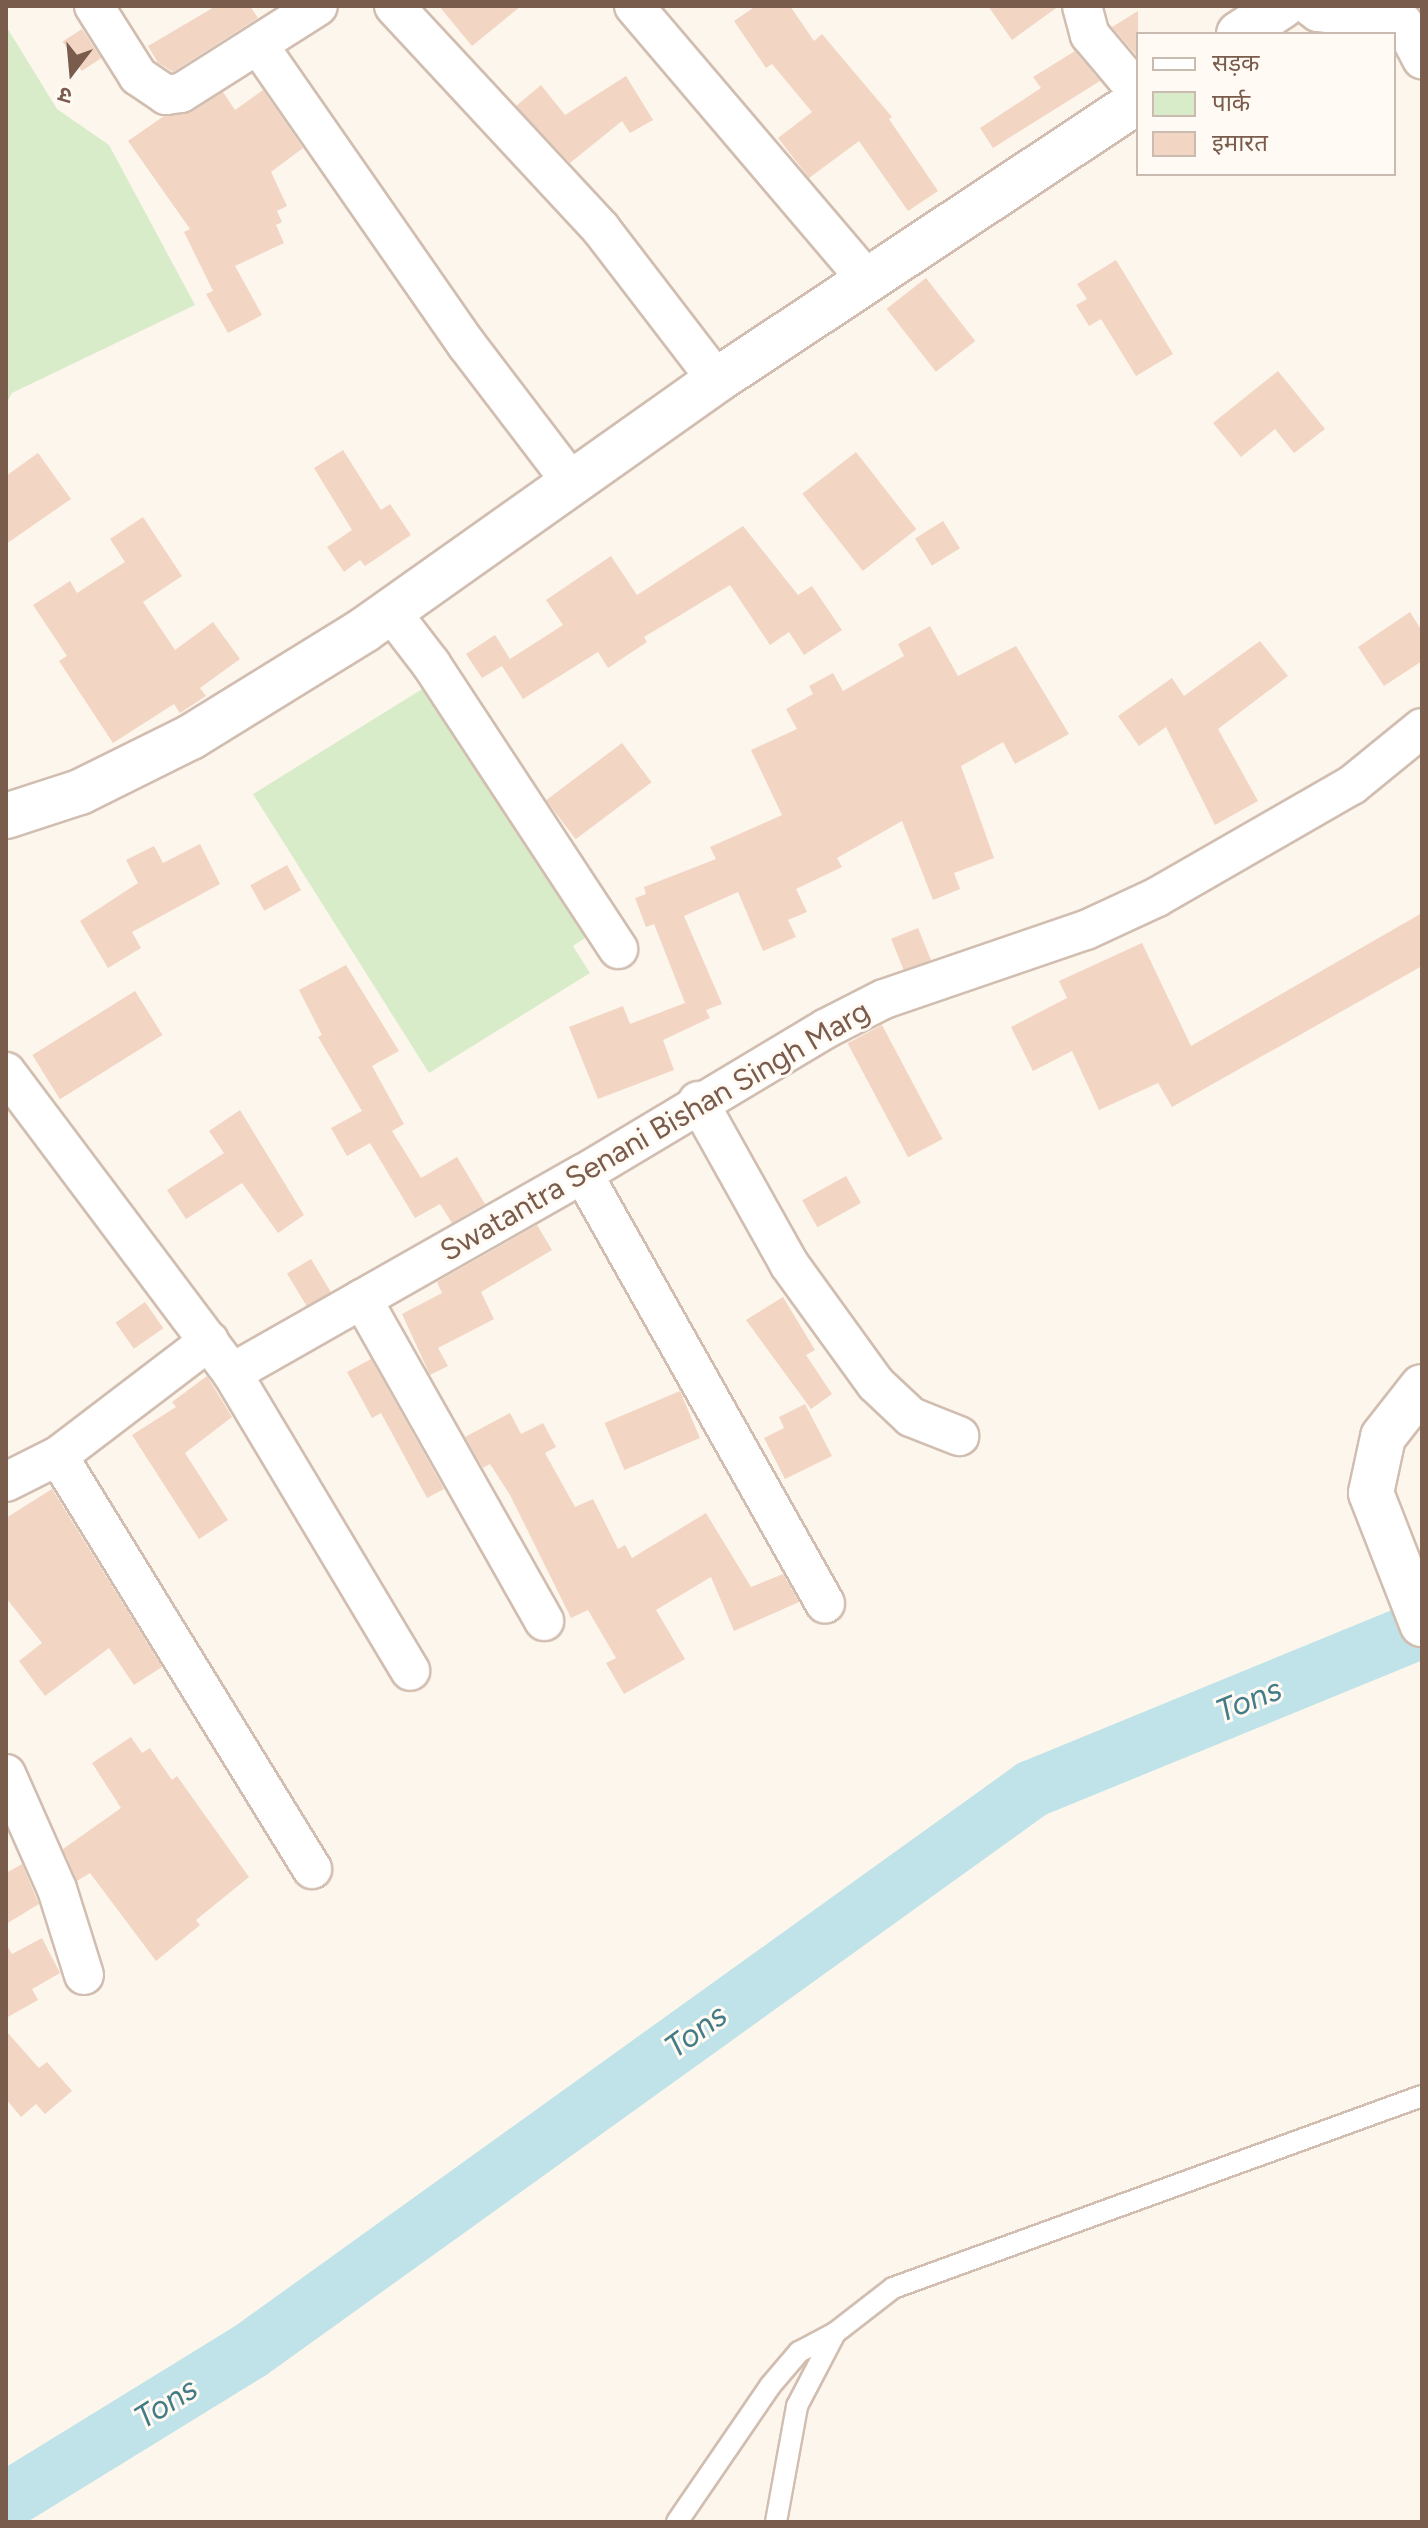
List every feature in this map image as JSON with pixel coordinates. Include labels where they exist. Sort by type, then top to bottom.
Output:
[{"type":"street","points":[[94,6],[138,76],[166,95],[181,93],[270,28],[318,6]]},
{"type":"street","points":[[394,6],[601,229],[717,380]]},
{"type":"street","points":[[634,6],[867,280]]},
{"type":"street","points":[[1082,6],[1090,35],[1136,90]]},
{"type":"street","points":[[1242,32],[1282,6]]},
{"type":"street","points":[[1310,6],[1318,12],[1403,23],[1422,59]]},
{"type":"street","points":[[270,28],[467,345],[573,484]]},
{"type":"street","points":[[6,816],[80,792],[191,737],[391,612],[717,380],[1136,102]]},
{"type":"street","points":[[391,612],[431,664],[618,949]]},
{"type":"street","name":"Swatantra Senani Bishan Singh Marg","points":[[232,1373],[583,1174],[698,1101],[884,999],[1086,930],[1157,897],[1352,785],[1422,728]]},
{"type":"street","points":[[6,1072],[232,1373],[410,1671]]},
{"type":"street","points":[[698,1101],[789,1264],[876,1384],[911,1417],[959,1436]]},
{"type":"street","points":[[583,1174],[825,1603]]},
{"type":"street","points":[[362,1299],[544,1621]]},
{"type":"street","points":[[6,1482],[58,1456],[209,1341]]},
{"type":"street","points":[[1422,1387],[1383,1437],[1371,1493],[1422,1624]]},
{"type":"street","points":[[58,1456],[312,1869]]},
{"type":"street","points":[[6,1774],[57,1889],[84,1975]]},
{"type":"lane","points":[[677,2522],[770,2386],[799,2352],[835,2333],[907,2283],[1422,2096]]},
{"type":"lane","points":[[776,2522],[782,2469],[797,2406],[835,2333]]},
{"type":"green space","points":[[6,26],[57,109],[109,145],[195,305],[12,393],[6,404]]},
{"type":"green space","points":[[432,683],[591,934],[573,946],[590,973],[429,1073],[253,794]]},
{"type":"building","points":[[216,6],[250,6],[258,18],[173,72],[158,63],[148,46]]},
{"type":"building","points":[[439,6],[521,6],[472,46]]},
{"type":"building","points":[[756,6],[790,6],[814,41],[822,34],[892,117],[889,119],[938,191],[908,211],[859,141],[809,178],[778,138],[812,112],[772,64],[766,68],[734,21]]},
{"type":"building","points":[[988,6],[1059,6],[1012,40]]},
{"type":"building","points":[[1138,11],[1136,55],[1112,27]]},
{"type":"building","points":[[82,29],[101,58],[82,71],[63,42]]},
{"type":"building","points":[[1075,51],[1100,81],[993,148],[980,128],[1041,88],[1033,77]]},
{"type":"building","points":[[626,76],[653,120],[630,133],[622,121],[570,163],[516,106],[541,85],[565,115]]},
{"type":"building","points":[[263,90],[303,148],[271,172],[287,206],[277,211],[282,222],[276,225],[284,243],[235,266],[262,315],[228,333],[206,294],[213,291],[184,232],[190,229],[128,141],[164,116],[192,112],[223,92],[235,110]]},
{"type":"building","points":[[1116,260],[1173,354],[1136,376],[1101,319],[1089,326],[1076,305],[1087,299],[1077,284]]},
{"type":"building","points":[[926,278],[975,341],[936,372],[887,309]]},
{"type":"building","points":[[1278,371],[1325,429],[1294,453],[1275,429],[1241,457],[1213,423]]},
{"type":"building","points":[[343,450],[381,510],[390,504],[411,535],[365,566],[360,560],[344,572],[327,547],[352,530],[314,468]]},
{"type":"building","points":[[856,452],[916,529],[863,571],[802,494]]},
{"type":"building","points":[[38,453],[71,499],[6,544],[6,476]]},
{"type":"building","points":[[143,517],[182,576],[143,602],[175,650],[213,622],[240,659],[200,688],[206,696],[180,713],[174,704],[113,743],[59,661],[67,656],[33,605],[70,581],[77,593],[125,562],[110,539]]},
{"type":"building","points":[[943,521],[960,548],[932,566],[915,538]]},
{"type":"building","points":[[743,526],[798,595],[812,586],[842,630],[804,655],[789,632],[770,645],[730,585],[644,637],[647,642],[608,668],[598,652],[523,699],[502,666],[482,678],[466,654],[495,635],[510,659],[563,625],[546,600],[611,556],[637,595]]},
{"type":"building","points":[[1410,612],[1422,631],[1422,661],[1384,686],[1358,647]]},
{"type":"building","points":[[930,626],[958,676],[1016,646],[1069,734],[1015,764],[1003,742],[961,766],[994,858],[954,873],[960,889],[933,900],[902,821],[837,858],[842,867],[796,889],[807,912],[788,920],[796,937],[763,951],[738,892],[684,916],[722,1004],[706,1010],[710,1018],[663,1040],[674,1070],[598,1099],[569,1027],[623,1006],[630,1024],[685,1003],[654,924],[646,927],[635,898],[646,894],[644,887],[716,859],[710,847],[782,815],[751,750],[797,729],[786,709],[813,694],[809,686],[833,673],[843,691],[904,656],[898,644]]},
{"type":"building","points":[[1260,641],[1288,676],[1218,729],[1258,801],[1215,825],[1166,727],[1139,746],[1118,716],[1172,678],[1184,696]]},
{"type":"building","points":[[622,743],[651,782],[576,839],[546,800]]},
{"type":"building","points":[[200,844],[220,884],[132,932],[141,948],[108,968],[80,921],[138,883],[126,860],[154,846],[163,863]]},
{"type":"building","points":[[287,865],[301,890],[264,911],[250,885]]},
{"type":"building","points":[[1422,913],[1422,966],[1172,1107],[1158,1083],[1099,1110],[1072,1051],[1033,1071],[1011,1027],[1067,998],[1059,981],[1142,943],[1191,1046]]},
{"type":"building","points":[[918,928],[931,960],[904,971],[891,939]]},
{"type":"building","points":[[346,965],[399,1051],[372,1066],[404,1124],[392,1131],[421,1178],[457,1157],[485,1204],[452,1223],[440,1204],[415,1218],[370,1143],[347,1156],[331,1128],[362,1111],[318,1037],[322,1035],[299,990]]},
{"type":"building","points":[[135,991],[163,1035],[60,1099],[32,1055]]},
{"type":"building","points":[[882,1025],[943,1139],[908,1157],[848,1043]]},
{"type":"building","points":[[240,1110],[304,1215],[278,1233],[242,1183],[186,1219],[167,1190],[224,1153],[209,1131]]},
{"type":"building","points":[[846,1176],[861,1203],[817,1227],[802,1200]]},
{"type":"building","points":[[537,1225],[552,1250],[481,1292],[494,1319],[438,1348],[448,1366],[430,1375],[402,1314],[442,1293],[437,1282]]},
{"type":"building","points":[[311,1259],[331,1292],[307,1307],[287,1273]]},
{"type":"building","points":[[783,1297],[815,1350],[806,1355],[832,1394],[811,1409],[746,1320]]},
{"type":"building","points":[[145,1302],[163,1328],[134,1349],[116,1323]]},
{"type":"building","points":[[371,1359],[444,1489],[427,1498],[381,1413],[372,1418],[347,1372]]},
{"type":"building","points":[[207,1376],[232,1417],[185,1453],[228,1520],[199,1539],[132,1435],[176,1407],[172,1402]]},
{"type":"building","points":[[680,1391],[700,1438],[624,1470],[605,1423]]},
{"type":"building","points":[[805,1404],[832,1456],[785,1479],[764,1438],[784,1428],[779,1417]]},
{"type":"building","points":[[510,1413],[521,1434],[543,1423],[556,1447],[545,1453],[575,1507],[593,1499],[618,1549],[625,1545],[632,1558],[706,1513],[751,1587],[783,1574],[799,1602],[734,1631],[711,1577],[656,1610],[685,1659],[624,1694],[606,1663],[616,1658],[588,1610],[571,1618],[510,1495],[490,1464],[483,1468],[465,1437]]},
{"type":"building","points":[[52,1489],[162,1667],[134,1685],[109,1648],[45,1696],[19,1661],[42,1643],[6,1598],[6,1518]]},
{"type":"building","points":[[131,1737],[142,1753],[150,1748],[172,1780],[177,1776],[249,1877],[196,1920],[200,1925],[156,1961],[90,1873],[77,1881],[63,1849],[121,1808],[92,1763]]},
{"type":"building","points":[[22,1864],[39,1904],[6,1924],[6,1873]]},
{"type":"building","points":[[42,1938],[60,1973],[32,1989],[38,2000],[6,2018],[6,1944],[12,1954]]},
{"type":"building","points":[[6,2031],[39,2068],[47,2062],[72,2091],[45,2114],[36,2104],[21,2117],[6,2099]]},
{"type":"waterway","name":"Tons","points":[[6,2501],[250,2351],[1032,1789],[1422,1629]]}]
